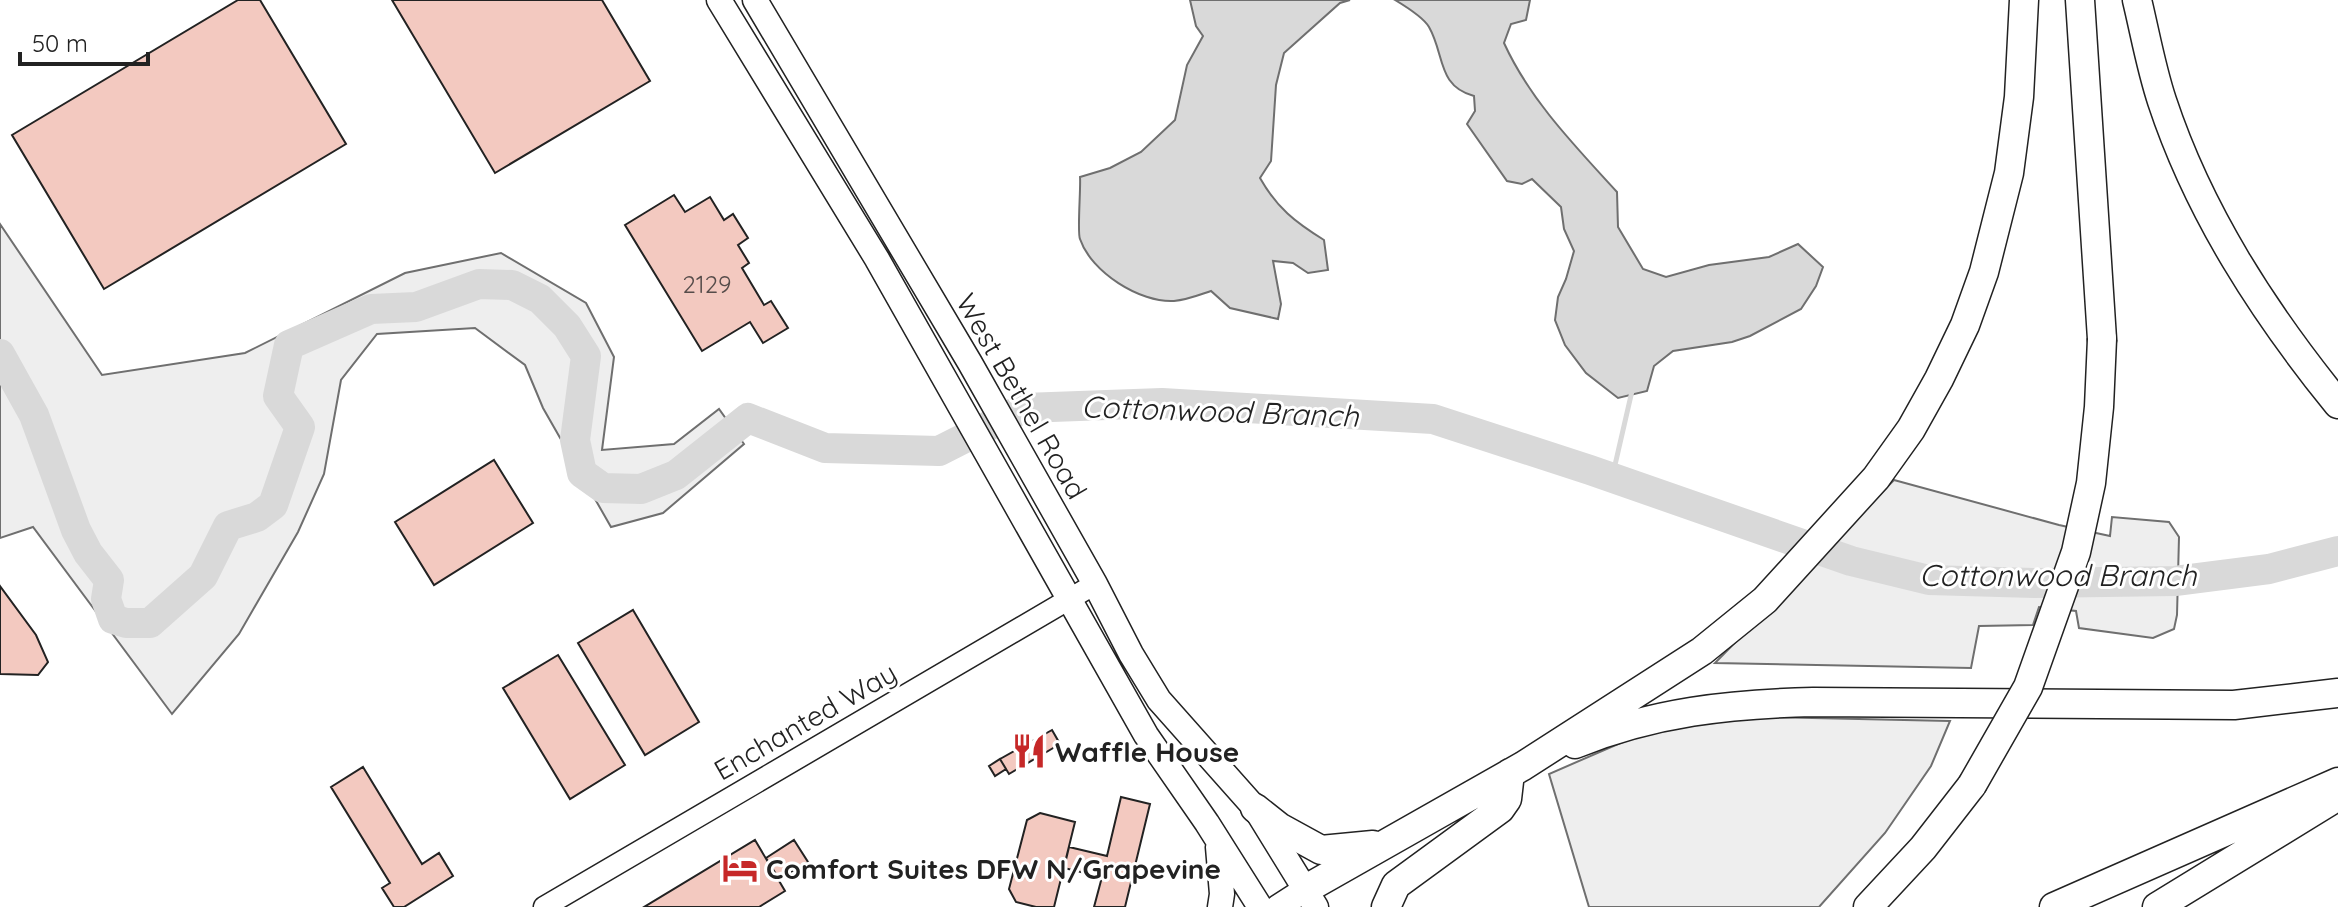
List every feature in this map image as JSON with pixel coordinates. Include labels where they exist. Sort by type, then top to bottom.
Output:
[{"type":"highway","points":[[1311,898],[1385,843],[1516,769],[1702,651],[1765,600],[1876,478],[1911,429],[1939,379],[1965,325],[1984,272],[2009,173],[2019,97],[2024,0]]},
{"type":"highway","points":[[1868,907],[1923,848],[1972,785],[2028,687],[2076,552],[2091,483],[2102,339],[2080,0]]},
{"type":"highway","points":[[2137,0],[2170,124],[2218,229],[2255,293],[2298,355],[2338,404]]},
{"type":"highway","points":[[1516,769],[1635,723],[1687,711],[1750,704],[2234,705],[2338,693]]},
{"type":"highway","points":[[1386,907],[1396,885],[1500,809],[1507,799],[1516,769]]},
{"type":"highway","points":[[2054,907],[2338,782]]},
{"type":"highway","points":[[2157,907],[2338,797]]},
{"type":"highway","points":[[1255,808],[1279,827],[1321,850],[1385,843]]},
{"type":"main road","name":"West Bethel Road","points":[[719,0],[877,259],[1146,735],[1260,907]]},
{"type":"main road","name":"West Bethel Road","points":[[755,0],[970,363],[1159,700],[1255,808],[1311,898]]},
{"type":"main road","points":[[753,55],[779,40]]},
{"type":"main road","points":[[1217,841],[1222,894],[1220,907]]},
{"type":"main road","points":[[1278,907],[1311,898]]},
{"type":"street","name":"Enchanted Way","points":[[544,907],[1095,584]]},
{"type":"shaded area","points":[[1190,0],[1350,0],[1340,3],[1284,53],[1276,85],[1271,161],[1260,178],[1288,214],[1324,240],[1328,270],[1308,273],[1293,263],[1273,261],[1281,304],[1278,319],[1230,308],[1211,291],[1174,301],[1132,291],[1095,263],[1080,239],[1080,177],[1110,168],[1141,152],[1175,120],[1187,65],[1203,36],[1196,26]]},
{"type":"shaded area","points":[[1395,0],[1530,0],[1526,20],[1511,24],[1504,43],[1540,103],[1617,192],[1618,227],[1643,269],[1666,277],[1709,265],[1769,257],[1798,244],[1823,267],[1816,286],[1801,309],[1732,342],[1673,351],[1654,366],[1647,391],[1618,398],[1586,373],[1565,345],[1555,320],[1558,297],[1574,251],[1564,229],[1561,207],[1532,179],[1522,184],[1507,181],[1467,124],[1475,111],[1474,96],[1462,91],[1448,77],[1426,23]]},
{"type":"shaded area","points":[[0,224],[102,375],[245,353],[405,273],[501,253],[586,303],[614,357],[602,450],[674,444],[719,409],[744,444],[663,513],[611,527],[543,408],[525,365],[475,328],[377,334],[341,380],[324,474],[298,532],[239,634],[172,714],[33,527],[0,538]]},
{"type":"shaded area","points":[[1894,480],[2110,536],[2112,517],[2169,522],[2179,537],[2174,629],[2153,638],[2079,628],[2076,611],[2039,607],[2033,625],[1979,626],[1971,668],[1715,663]]},
{"type":"shaded area","points":[[1723,716],[1950,721],[1931,766],[1885,833],[1819,907],[1589,907],[1549,774],[1662,725]]},
{"type":"building","points":[[238,0],[260,0],[346,144],[104,289],[12,135]]},
{"type":"building","points":[[392,0],[602,0],[650,81],[495,173]]},
{"type":"building","points":[[674,195],[685,212],[710,197],[724,220],[733,214],[748,238],[738,245],[749,263],[742,268],[764,305],[771,301],[788,328],[763,343],[750,322],[702,351],[625,225]]},
{"type":"building","points":[[494,460],[533,523],[434,585],[395,522]]},
{"type":"building","points":[[0,586],[36,635],[48,662],[38,675],[0,674]]},
{"type":"building","points":[[633,610],[699,722],[645,755],[578,643]]},
{"type":"building","points":[[558,655],[625,765],[570,799],[503,688]]},
{"type":"building","name":"Waffle House","points":[[1052,730],[1060,744],[1009,774],[1000,759]]},
{"type":"building","points":[[1000,759],[1006,769],[995,776],[989,766]]},
{"type":"building","points":[[363,767],[422,864],[439,853],[453,876],[404,907],[394,907],[382,888],[390,883],[331,787]]},
{"type":"building","points":[[1121,797],[1150,804],[1125,907],[1094,907],[1102,877],[1064,868],[1069,847],[1107,856]]},
{"type":"building","points":[[1040,813],[1075,822],[1054,907],[1016,902],[1009,889],[1027,820]]},
{"type":"building","name":"Comfort Suites DFW N/Grapevine","points":[[755,840],[785,891],[759,907],[644,907]]},
{"type":"building","points":[[794,840],[808,862],[779,879],[766,858]]},
{"type":"waterway","name":"Cottonwood Branch","points":[[0,354],[34,415],[76,530],[88,553],[109,580],[106,599],[113,619],[126,623],[150,623],[203,576],[228,526],[257,517],[273,505],[300,427],[278,396],[289,345],[371,309],[416,307],[479,284],[512,285],[540,299],[567,326],[586,356],[575,440],[582,473],[603,488],[641,489],[676,475],[748,418],[825,448],[939,451],[1024,408],[1162,403],[1433,419],[1851,561],[1929,580],[2035,583],[2175,581],[2269,569],[2338,551]]},
{"type":"waterway","points":[[1612,478],[1632,391]]},
{"type":"place","name":"Waffle House","points":[[1029,751]]},
{"type":"place","name":"Comfort Suites DFW N/Grapevine","points":[[740,868]]}]
